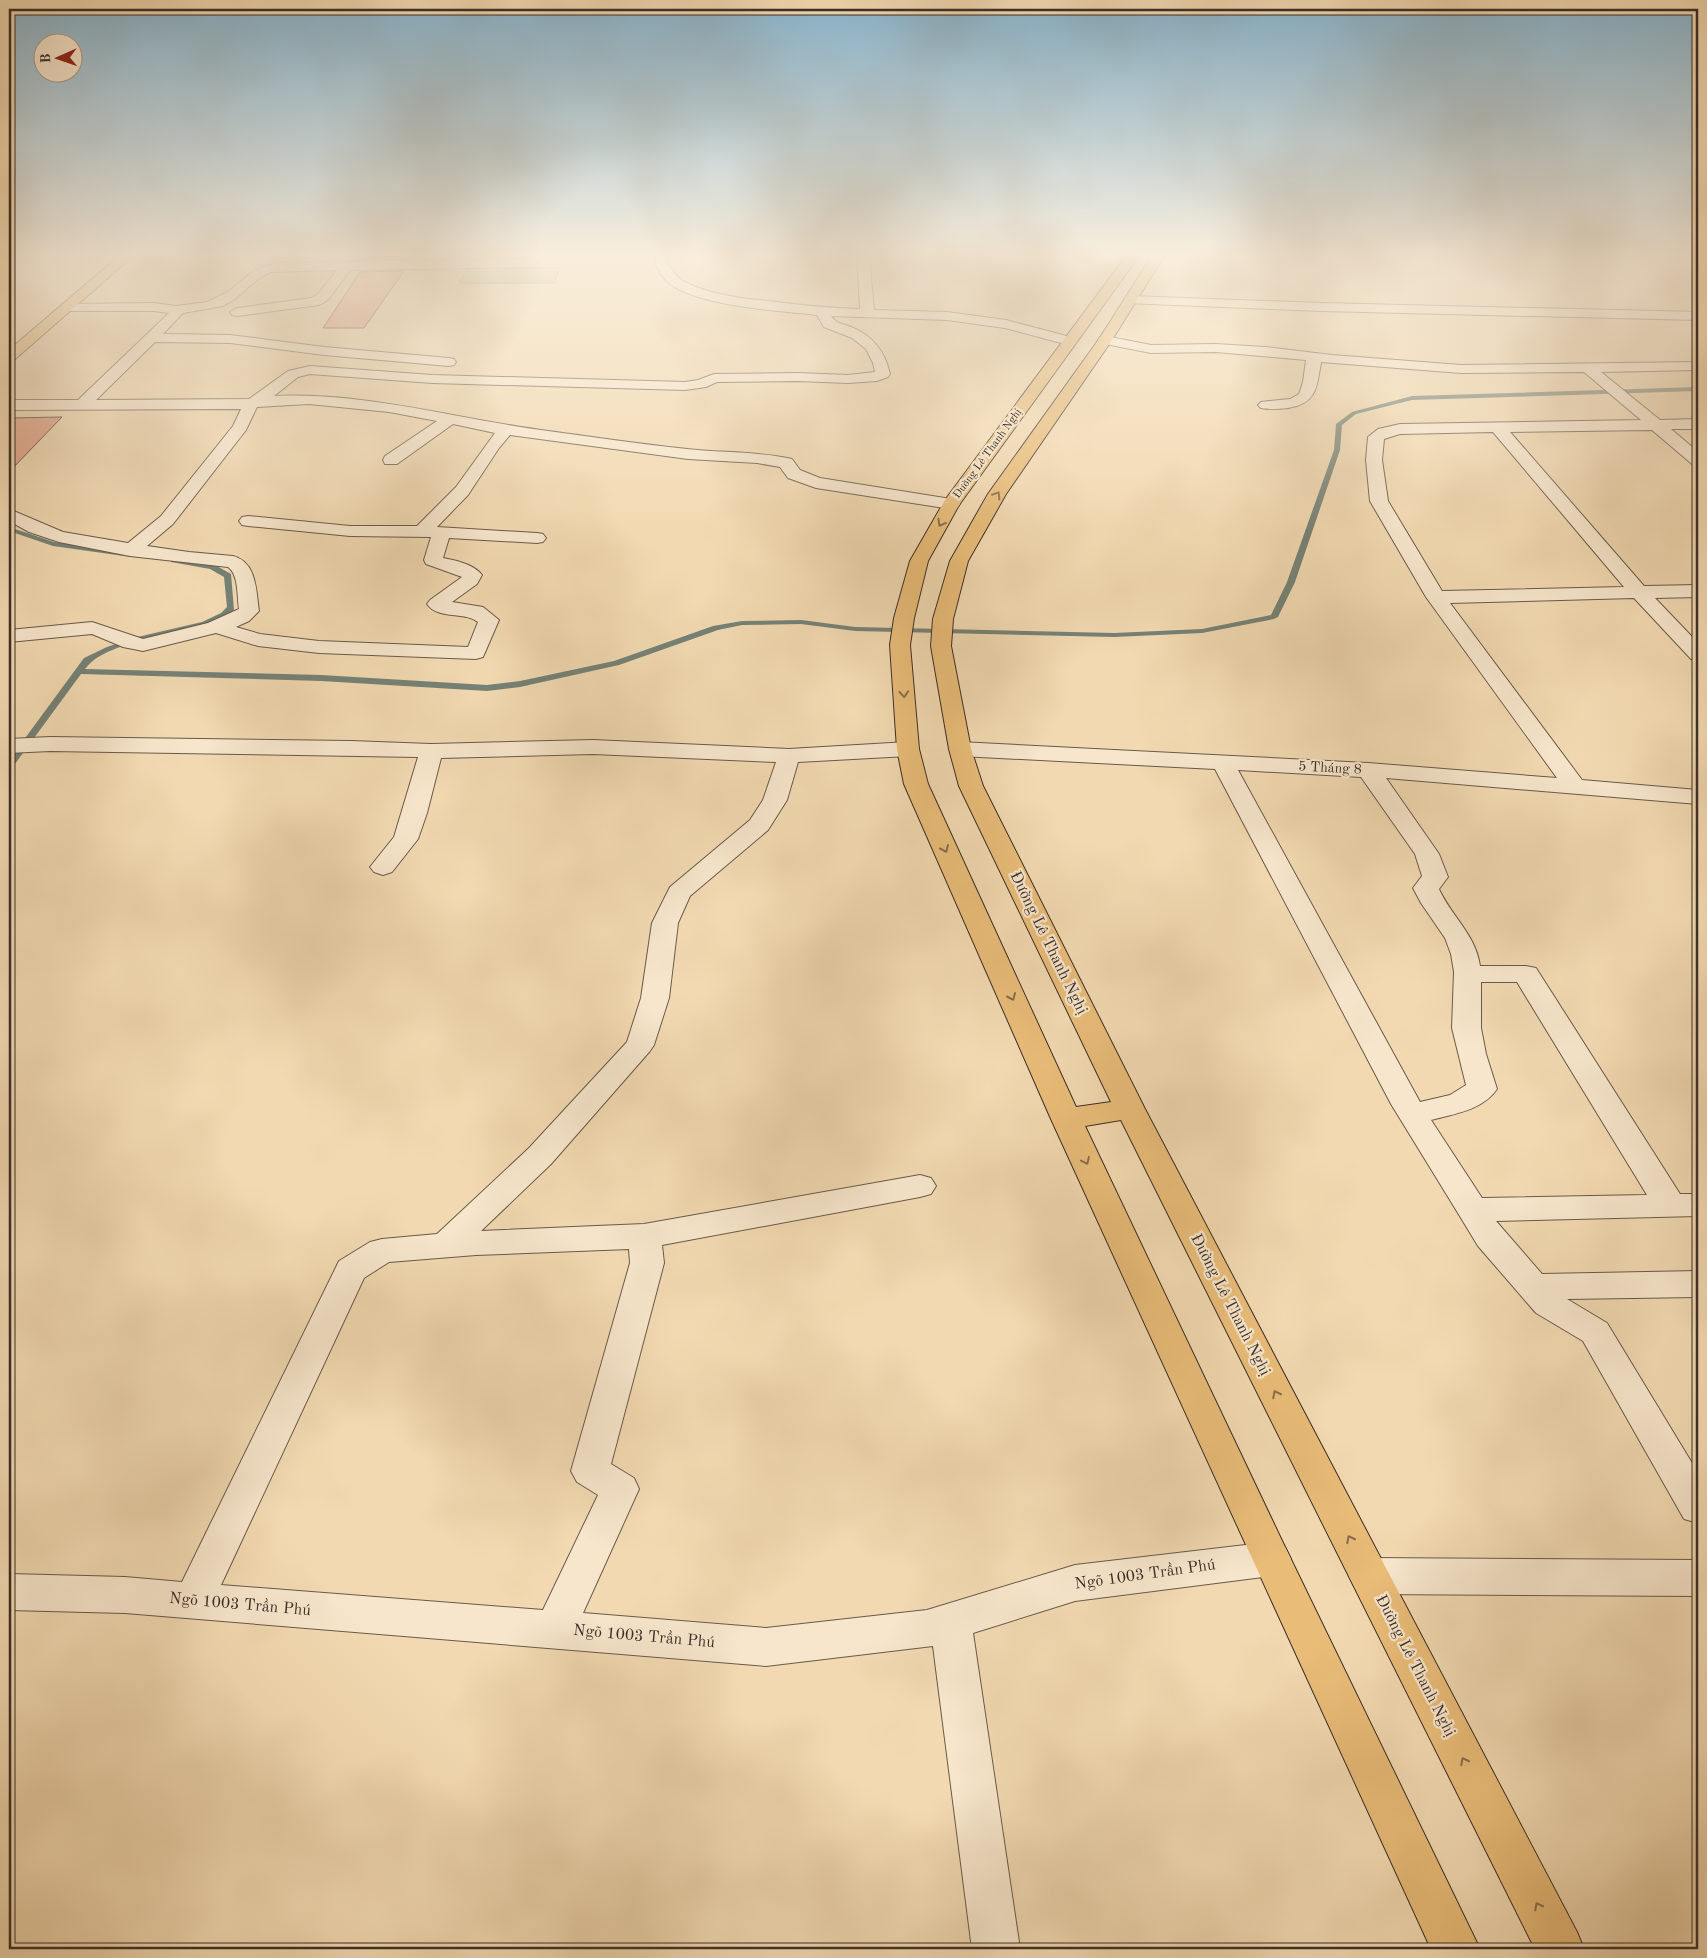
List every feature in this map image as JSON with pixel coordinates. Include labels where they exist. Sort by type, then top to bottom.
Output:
[{"type":"main road","points":[[9,357],[20,347]]},
{"type":"main road","name":"Đường Lê Thanh Nghị","points":[[1064,347],[951,504],[919,561],[902,631],[908,749],[916,784],[1066,1119],[1271,1559],[1456,1949]]},
{"type":"main road","name":"Đường Lê Thanh Nghị","points":[[1100,347],[997,494],[959,561],[942,632],[960,749],[971,786],[1130,1109],[1560,1949]]},
{"type":"main road","points":[[1009,425],[1043,430]]},
{"type":"main road","points":[[1066,1119],[1130,1109]]},
{"type":"street","points":[[82,405],[142,347]]},
{"type":"street","points":[[296,347],[450,362]]},
{"type":"street","points":[[130,550],[168,520],[240,427],[254,402],[293,374],[304,371],[441,379],[685,386],[702,384],[714,378],[798,377],[848,379],[877,377],[884,374],[872,347]]},
{"type":"street","points":[[1144,347],[1152,349],[1216,348],[1461,368],[1592,371],[1698,366]]},
{"type":"street","points":[[1266,405],[1288,405],[1303,400],[1308,394],[1314,357]]},
{"type":"street","points":[[1592,371],[1698,460]]},
{"type":"street","points":[[9,405],[254,402],[308,399],[380,406],[506,430],[688,454],[772,460],[786,463],[794,474],[816,483],[951,504]]},
{"type":"street","points":[[391,460],[450,419]]},
{"type":"street","points":[[1574,786],[1436,597],[1379,500],[1374,460],[1376,438],[1384,432],[1400,429],[1698,424]]},
{"type":"street","points":[[1498,428],[1638,591],[1698,655]]},
{"type":"street","points":[[216,627],[258,640],[319,647],[476,653],[490,620],[476,612],[442,607],[437,604],[470,580],[473,575],[433,560],[432,532],[493,445],[506,430]]},
{"type":"street","points":[[9,514],[35,528],[59,537],[130,550],[233,562],[241,568],[245,581],[249,611],[238,619],[216,627],[134,643],[100,629],[92,628],[9,636]]},
{"type":"street","points":[[248,521],[350,531],[432,532],[537,538]]},
{"type":"street","points":[[1436,597],[1698,591]]},
{"type":"street","points":[[10,746],[50,744],[351,748],[432,751],[593,747],[789,756],[908,749]]},
{"type":"street","name":"5 Tháng 8","points":[[960,749],[1368,770],[1698,797]]},
{"type":"street","points":[[383,867],[406,839],[416,812],[432,751]]},
{"type":"street","points":[[445,1246],[540,1156],[640,1045],[655,998],[665,923],[679,892],[759,825],[775,800],[789,756]]},
{"type":"street","points":[[1223,763],[1412,1114],[1472,1210],[1490,1238],[1548,1304],[1595,1332],[1698,1507]]},
{"type":"street","points":[[1368,770],[1427,854],[1435,877],[1426,888],[1430,898],[1462,947],[1468,988],[1466,1018],[1468,1042],[1482,1089],[1459,1102],[1412,1114]]},
{"type":"street","points":[[1466,974],[1526,974],[1684,1205]]},
{"type":"street","points":[[193,1601],[351,1270],[382,1251],[644,1236],[920,1186]]},
{"type":"street","points":[[1472,1210],[1684,1205]]},
{"type":"street","points":[[554,1630],[620,1489],[590,1472],[647,1262],[644,1236]]},
{"type":"street","points":[[1533,1287],[1698,1284]]},
{"type":"street","name":"Ngõ 1003 Trần Phú","points":[[9,1592],[125,1595],[766,1647],[926,1629],[1076,1583],[1271,1559]]},
{"type":"street","points":[[1369,1576],[1698,1578]]},
{"type":"street","points":[[951,1622],[996,1949]]},
{"type":"building","points":[[62,417],[9,472],[9,418]]},
{"type":"waterway","points":[[81,671],[321,678],[487,688],[520,684],[616,663],[716,628],[742,623],[801,622],[855,629],[1114,635],[1202,631],[1274,617],[1291,582],[1337,450],[1339,424],[1354,413],[1412,398],[1698,389]]},
{"type":"waterway","points":[[9,529],[53,544],[131,555]]},
{"type":"waterway","points":[[9,766],[87,660],[110,648],[152,635],[205,624],[224,615],[231,608],[228,576],[212,567],[174,560]]}]
